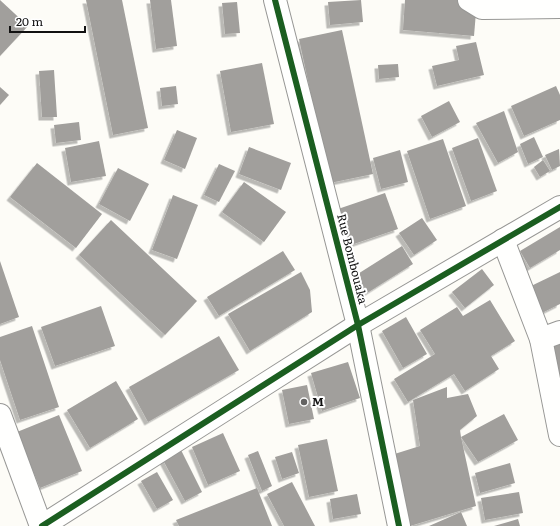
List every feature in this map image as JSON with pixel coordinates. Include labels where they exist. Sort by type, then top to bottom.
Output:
[{"type":"street","name":"Rue Bombouaka","points":[[275,0],[358,325],[399,526]]},
{"type":"street","points":[[469,0],[482,8],[560,7]]},
{"type":"street","points":[[0,415],[41,526],[358,325],[560,207]]},
{"type":"street","points":[[503,240],[550,335],[560,435]]},
{"type":"building","points":[[0,0],[28,26],[0,56]]},
{"type":"building","points":[[86,0],[122,0],[148,128],[113,135]]},
{"type":"building","points":[[150,0],[171,0],[177,46],[156,49]]},
{"type":"building","points":[[361,0],[363,22],[330,25],[328,2]]},
{"type":"building","points":[[405,0],[477,0],[474,36],[403,30]]},
{"type":"building","points":[[237,2],[240,33],[225,34],[222,3]]},
{"type":"building","points":[[342,30],[373,174],[330,183],[299,39]]},
{"type":"building","points":[[476,42],[484,75],[437,86],[432,66],[459,60],[456,46]]},
{"type":"building","points":[[262,63],[274,124],[231,132],[220,71]]},
{"type":"building","points":[[398,64],[399,77],[379,79],[378,65]]},
{"type":"building","points":[[54,70],[57,117],[42,117],[39,71]]},
{"type":"building","points":[[176,86],[178,104],[162,106],[160,88]]},
{"type":"building","points":[[556,86],[560,95],[560,120],[524,136],[511,106]]},
{"type":"building","points":[[0,87],[9,95],[0,105]]},
{"type":"building","points":[[449,101],[460,122],[432,137],[421,116]]},
{"type":"building","points":[[504,111],[518,152],[498,163],[476,123]]},
{"type":"building","points":[[79,122],[81,140],[56,143],[54,125]]},
{"type":"building","points":[[177,130],[197,138],[185,169],[164,160]]},
{"type":"building","points":[[534,137],[543,157],[528,164],[520,144]]},
{"type":"building","points":[[478,138],[497,191],[471,201],[452,148]]},
{"type":"building","points":[[443,139],[466,206],[430,219],[407,151]]},
{"type":"building","points":[[99,141],[106,176],[71,182],[65,148]]},
{"type":"building","points":[[249,147],[291,163],[281,190],[239,174]]},
{"type":"building","points":[[559,149],[560,166],[552,170],[545,155]]},
{"type":"building","points":[[400,150],[408,182],[381,189],[373,158]]},
{"type":"building","points":[[543,160],[550,171],[540,177],[534,167]]},
{"type":"building","points":[[37,163],[102,214],[76,248],[10,197]]},
{"type":"building","points":[[219,164],[235,171],[219,202],[204,195]]},
{"type":"building","points":[[118,168],[149,184],[130,221],[99,204]]},
{"type":"building","points":[[244,182],[286,212],[264,242],[222,212]]},
{"type":"building","points":[[385,193],[398,229],[351,245],[338,209]]},
{"type":"building","points":[[173,195],[198,205],[177,259],[152,250]]},
{"type":"building","points":[[422,218],[437,240],[414,255],[399,233]]},
{"type":"building","points":[[111,220],[197,301],[165,335],[79,255]]},
{"type":"building","points":[[560,227],[560,250],[530,268],[520,251]]},
{"type":"building","points":[[402,246],[413,264],[364,295],[353,277]]},
{"type":"building","points":[[283,251],[295,270],[219,316],[207,297]]},
{"type":"building","points":[[0,261],[19,317],[0,324]]},
{"type":"building","points":[[482,269],[494,285],[465,308],[452,292]]},
{"type":"building","points":[[301,272],[310,290],[312,312],[250,351],[228,314]]},
{"type":"building","points":[[560,272],[560,304],[542,313],[529,287]]},
{"type":"building","points":[[490,300],[515,341],[491,356],[499,369],[465,391],[454,374],[408,402],[394,379],[435,354],[420,330],[457,307],[463,316]]},
{"type":"building","points":[[101,306],[115,346],[55,366],[41,327]]},
{"type":"building","points":[[406,317],[427,354],[403,368],[382,331]]},
{"type":"building","points":[[32,326],[59,407],[20,420],[0,360],[0,337]]},
{"type":"building","points":[[219,336],[239,370],[148,422],[129,387]]},
{"type":"building","points":[[560,343],[560,380],[546,346]]},
{"type":"building","points":[[348,362],[360,398],[322,411],[311,373]]},
{"type":"building","points":[[116,381],[138,419],[90,448],[67,410]]},
{"type":"building","points":[[307,385],[314,419],[289,424],[282,390]]},
{"type":"building","points":[[447,387],[447,398],[468,394],[477,416],[460,430],[476,506],[410,526],[385,457],[420,446],[413,400]]},
{"type":"building","points":[[504,414],[518,440],[478,462],[461,437]]},
{"type":"building","points":[[59,415],[82,471],[40,488],[17,432]]},
{"type":"building","points":[[223,433],[240,471],[208,485],[192,447]]},
{"type":"building","points":[[327,439],[338,491],[309,497],[298,445]]},
{"type":"building","points":[[181,450],[202,492],[185,501],[163,460]]},
{"type":"building","points":[[258,451],[272,486],[262,491],[248,455]]},
{"type":"building","points":[[292,452],[299,473],[282,479],[275,457]]},
{"type":"building","points":[[510,463],[515,483],[480,493],[475,473]]},
{"type":"building","points":[[157,472],[173,500],[157,509],[141,481]]},
{"type":"building","points":[[292,482],[315,526],[284,526],[267,494]]},
{"type":"building","points":[[257,488],[272,526],[179,526],[176,520]]},
{"type":"building","points":[[519,492],[523,513],[485,520],[481,498]]},
{"type":"building","points":[[357,494],[361,514],[333,519],[330,499]]},
{"type":"building","points":[[461,512],[467,526],[429,526]]},
{"type":"building","points":[[518,519],[520,526],[494,526]]},
{"type":"cycle path","points":[[275,0],[358,325],[399,526]]},
{"type":"cycle path","points":[[42,526],[358,325],[560,207]]},
{"type":"place","name":"M","points":[[304,402]]}]
